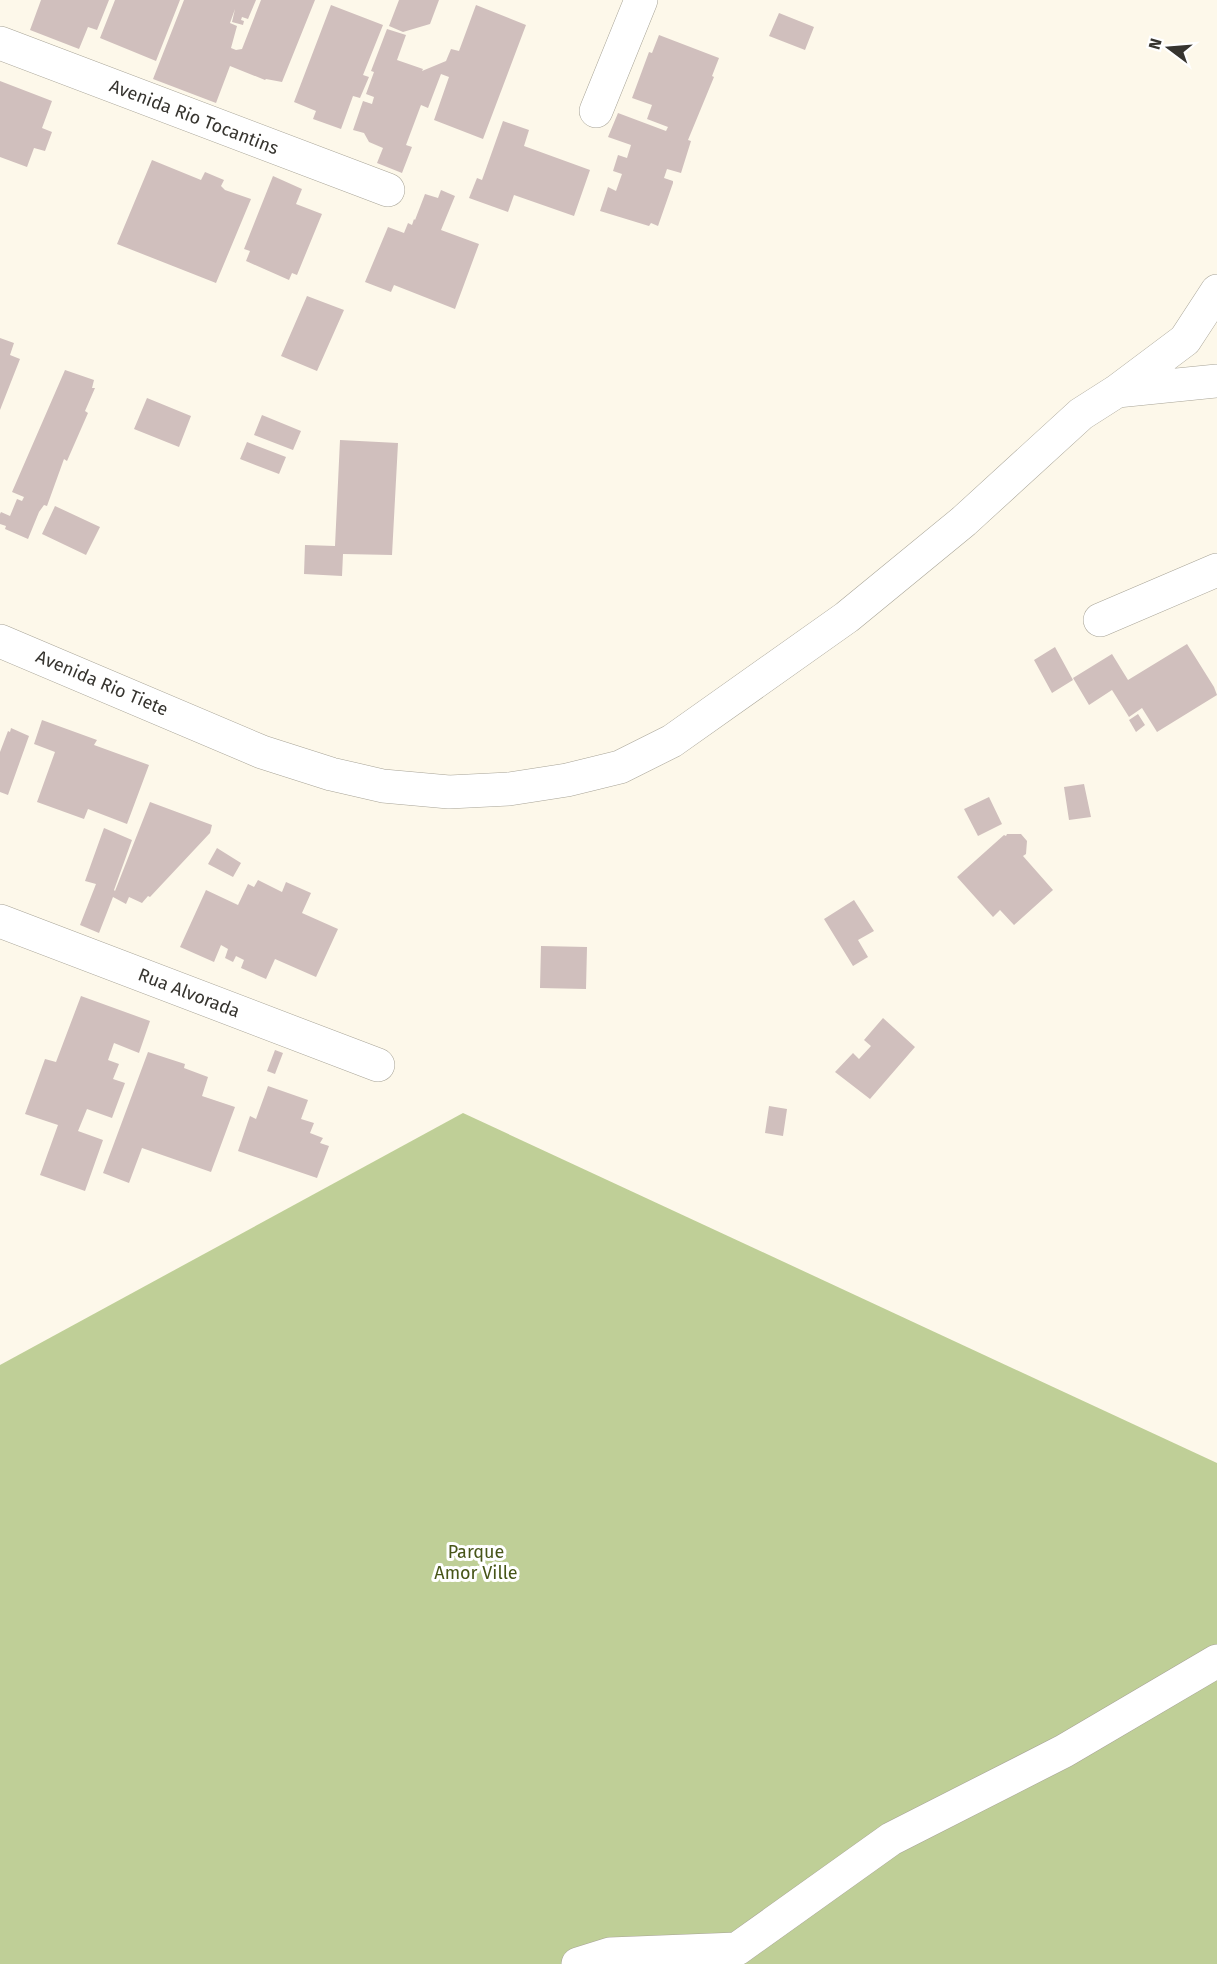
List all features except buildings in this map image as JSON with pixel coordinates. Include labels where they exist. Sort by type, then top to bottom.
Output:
[{"type":"street","points":[[596,111],[641,0]]},
{"type":"street","name":"Avenida Rio Tocantins","points":[[0,43],[388,190]]},
{"type":"street","name":"Avenida Rio Tiete","points":[[0,641],[204,725],[262,752],[331,774],[384,786],[448,792],[509,789],[567,780],[620,767],[672,741],[847,617],[963,521],[1081,414],[1117,391],[1185,340],[1217,291]]},
{"type":"street","points":[[1117,391],[1217,381]]},
{"type":"street","points":[[1100,621],[1217,570]]},
{"type":"street","name":"Rua Alvorada","points":[[0,921],[378,1065]]},
{"type":"street","points":[[578,1964],[610,1953],[737,1949],[891,1839],[1064,1751],[1217,1661]]},
{"type":"green space","name":"Parque Amor Ville","points":[[463,1113],[1217,1463],[1217,1964],[0,1964],[0,1365]]}]
